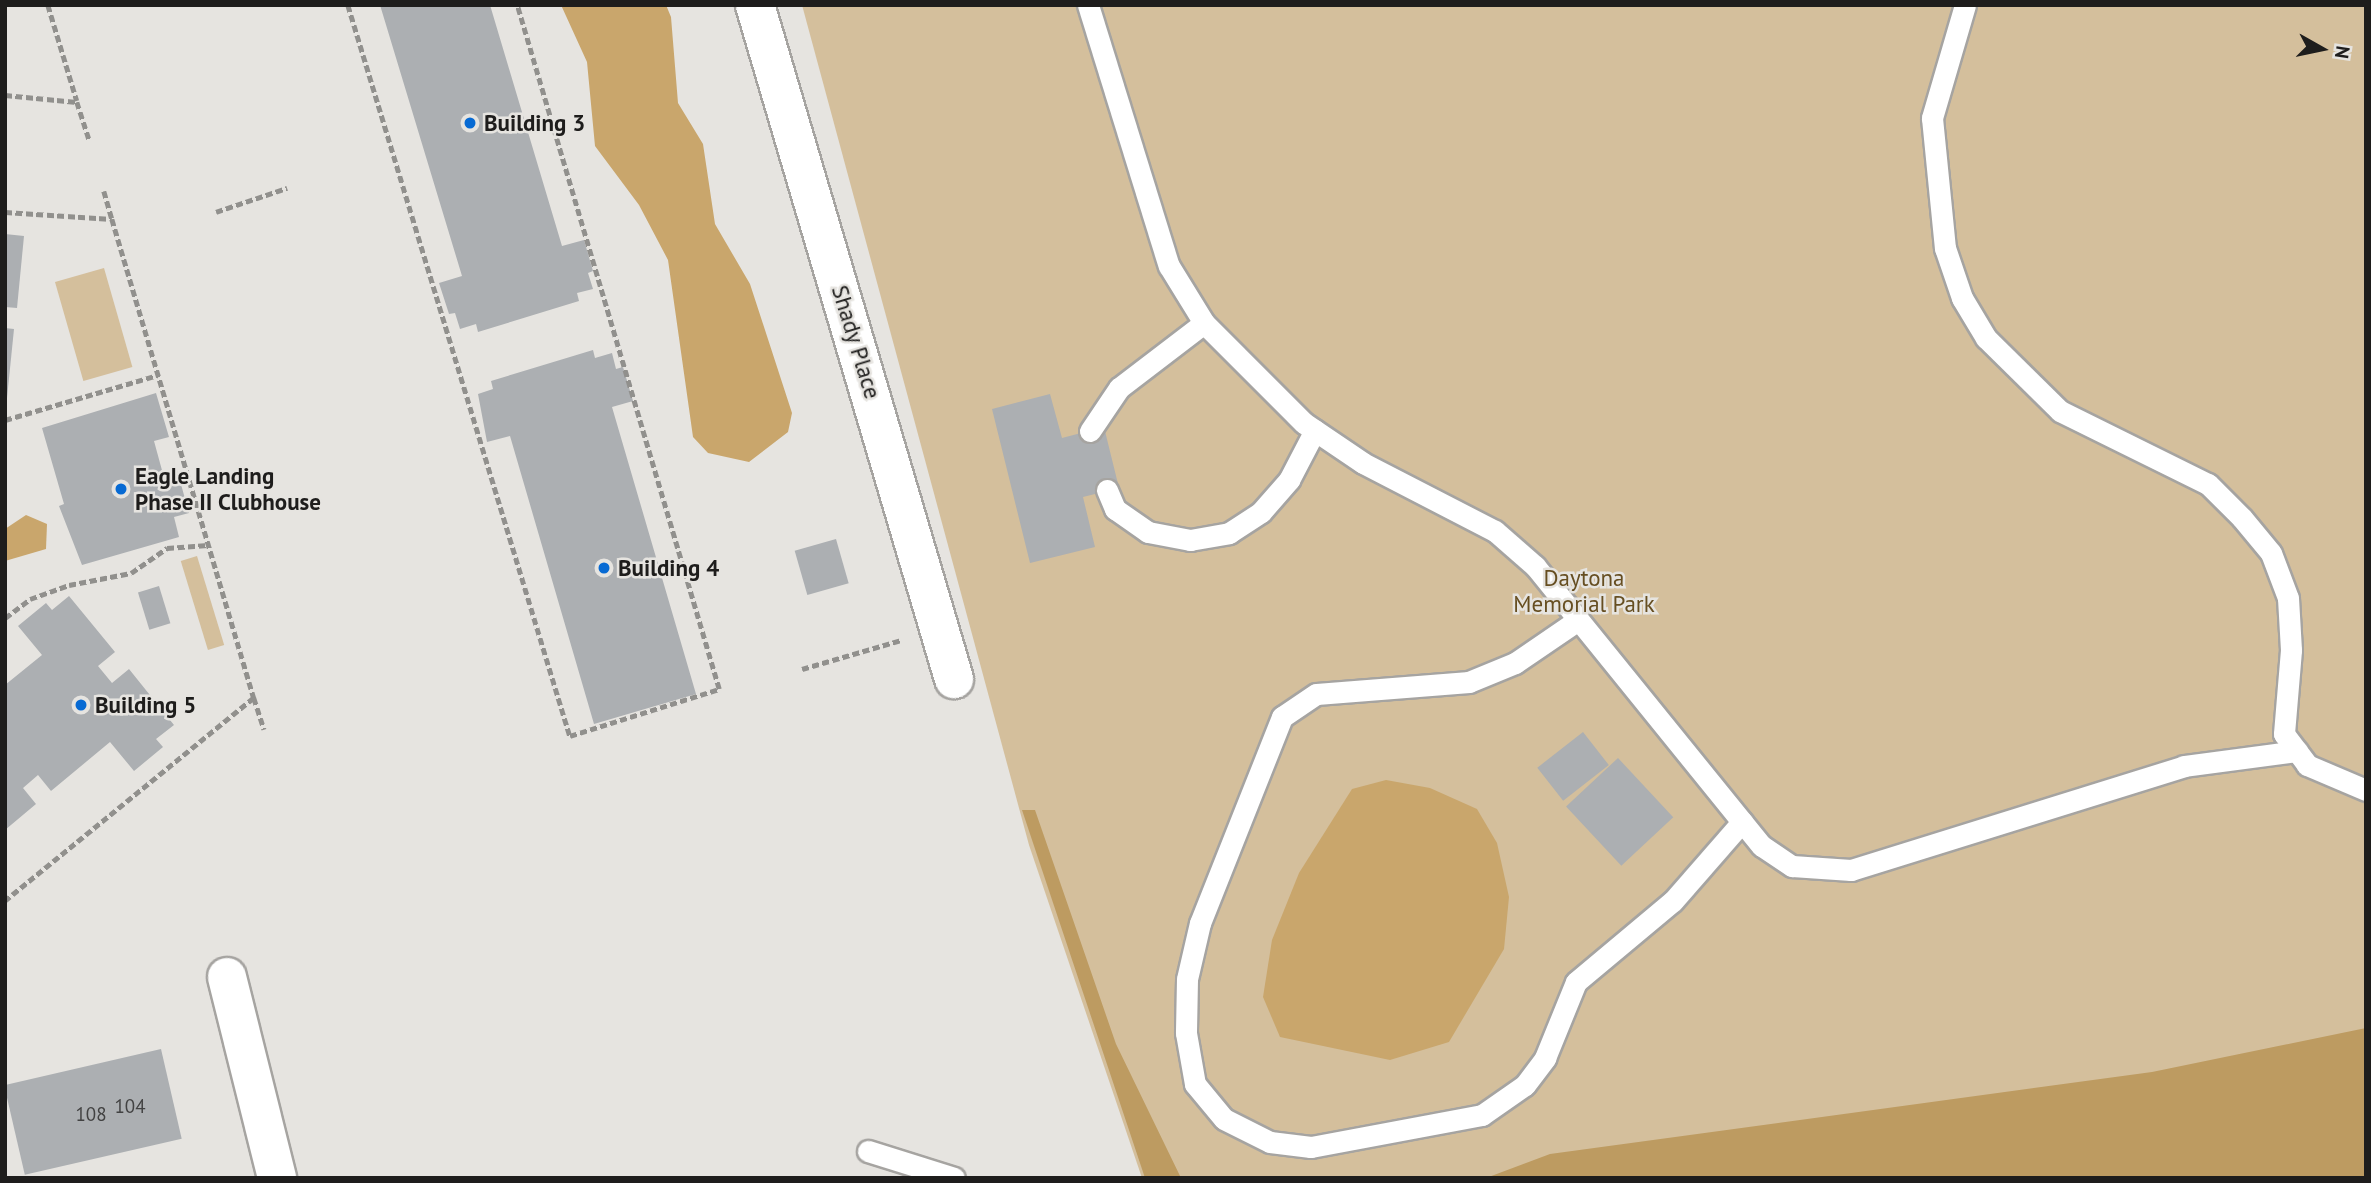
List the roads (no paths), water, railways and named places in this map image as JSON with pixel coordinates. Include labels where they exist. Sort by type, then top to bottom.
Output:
[{"type":"street","name":"Shady Place","points":[[755,5],[954,679]]},
{"type":"street","points":[[227,977],[277,1178]]},
{"type":"lane","points":[[1088,5],[1169,266],[1204,323],[1315,430],[1495,531],[1535,566],[1762,846],[1792,866],[1851,870],[2184,766],[2297,751]]},
{"type":"lane","points":[[1965,5],[1932,118],[1945,248],[1962,298],[1986,338],[2060,411],[2208,484],[2271,553],[2288,598],[2291,650],[2284,734],[2307,765],[2366,790]]},
{"type":"lane","points":[[1090,431],[1119,388],[1204,323]]},
{"type":"lane","points":[[1107,491],[1115,509],[1148,531],[1190,540],[1229,533],[1261,512],[1289,480],[1315,430]]},
{"type":"lane","points":[[1578,620],[1515,663],[1469,682],[1316,694],[1282,717],[1200,923],[1187,979],[1186,1033],[1195,1084],[1209,1102],[1224,1119],[1270,1142],[1311,1147],[1482,1115],[1525,1085],[1545,1058],[1576,982],[1673,901],[1742,822]]},
{"type":"lane","points":[[868,1151],[954,1178]]},
{"type":"place","name":"Building 3","points":[[470,123]]},
{"type":"place","name":"Eagle Landing Phase II Clubhouse","points":[[121,489]]},
{"type":"place","name":"Building 4","points":[[604,568]]},
{"type":"place","name":"Building 5","points":[[81,705]]},
{"type":"park label","name":"Daytona Memorial Park","points":[[1584,591]]}]
